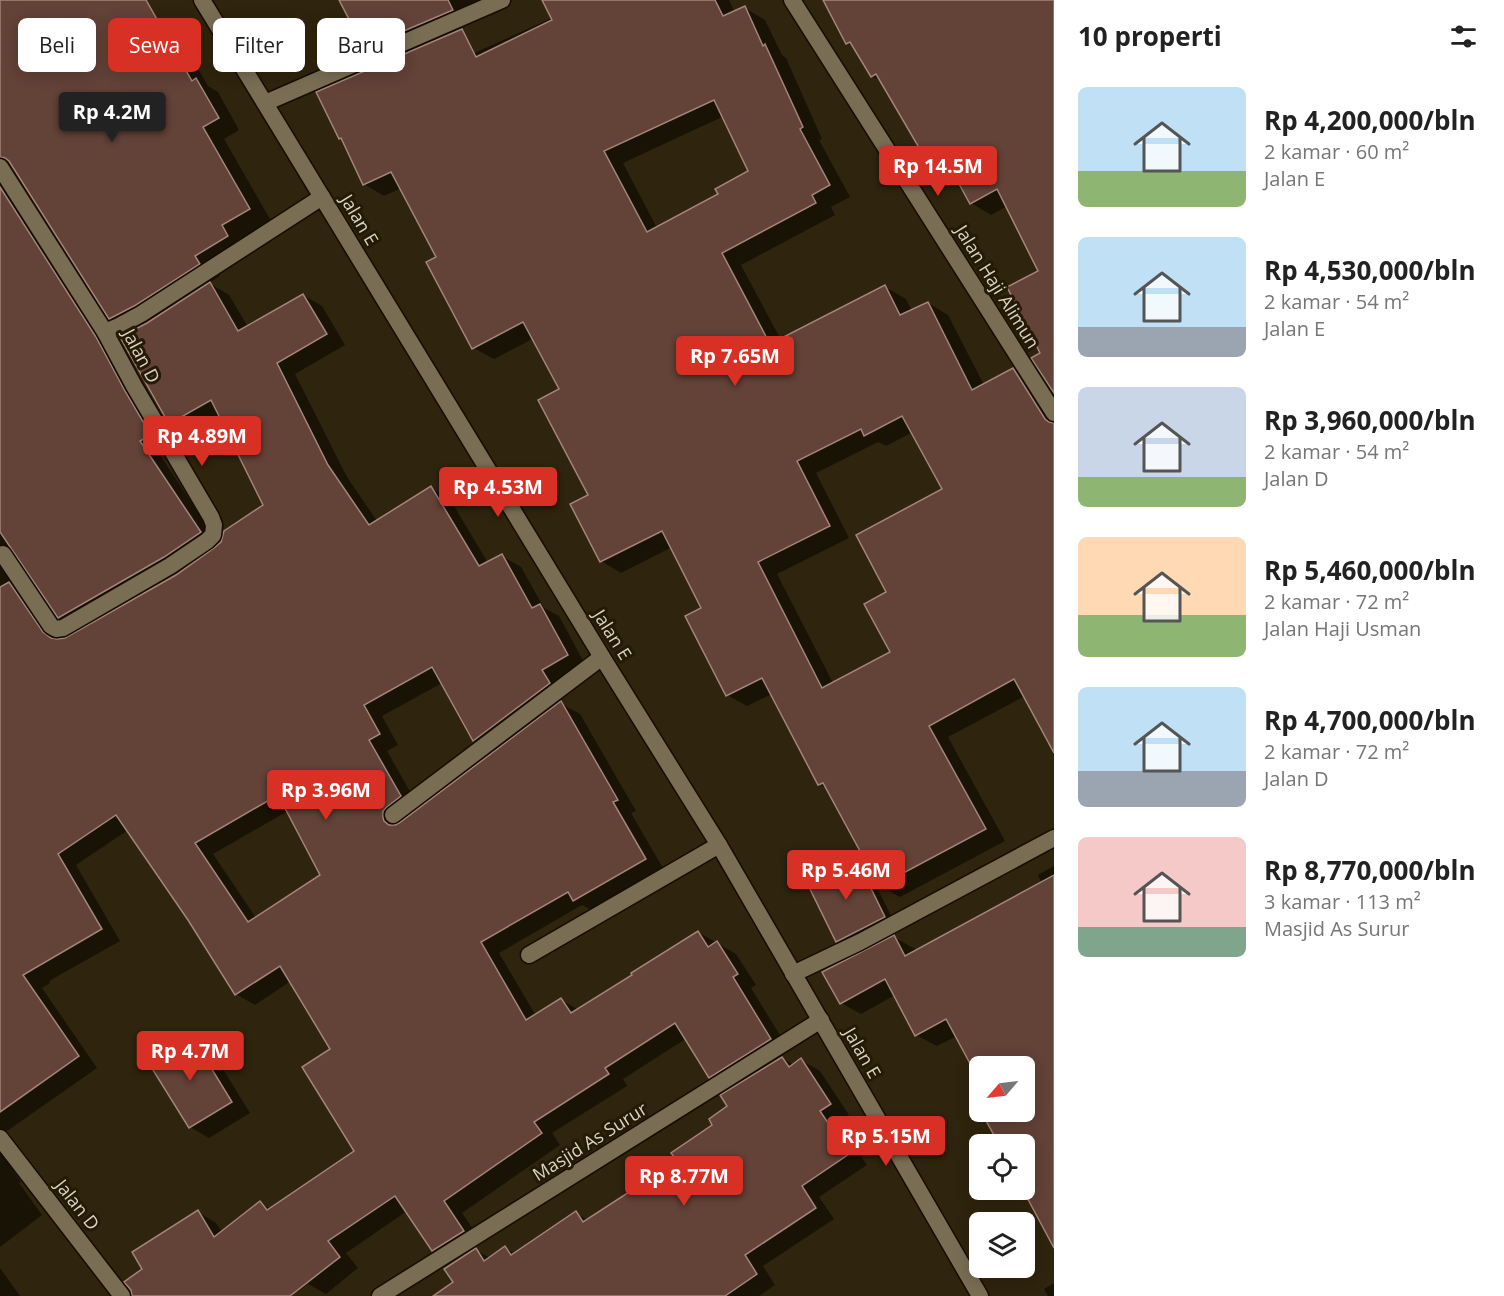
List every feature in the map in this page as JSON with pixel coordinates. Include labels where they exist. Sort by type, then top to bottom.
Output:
[{"type":"street","name":"Jalan E","points":[[202,0],[719,845],[980,1296]]},
{"type":"street","points":[[265,103],[502,0]]},
{"type":"street","name":"Jalan Haji Alimun","points":[[792,0],[1054,413]]},
{"type":"street","points":[[0,168],[105,332]]},
{"type":"street","name":"Jalan D","points":[[0,556],[3,554],[51,626],[56,629],[63,628],[170,566],[213,535],[214,525],[211,517],[105,332],[141,314],[322,197]]},
{"type":"street","points":[[393,815],[603,657]]},
{"type":"street","points":[[794,974],[860,942],[1054,838]]},
{"type":"street","points":[[529,955],[719,845]]},
{"type":"street","name":"Masjid As Surur","points":[[380,1296],[821,1020]]},
{"type":"street","name":"Jalan D","points":[[0,1138],[122,1296]]},
{"type":"building","points":[[0,0],[146,0],[156,18],[108,18],[108,72],[187,72],[192,81],[196,78],[219,118],[203,127],[250,209],[222,225],[228,236],[195,256],[200,264],[136,305],[109,319],[9,161],[0,157]]},
{"type":"building","points":[[339,0],[448,0],[453,10],[405,30],[405,18],[348,18]]},
{"type":"building","points":[[542,0],[715,0],[723,16],[745,6],[803,127],[800,129],[830,185],[812,195],[816,203],[722,253],[770,344],[885,285],[900,315],[928,302],[972,390],[1013,368],[1045,419],[1054,423],[1054,753],[1014,679],[929,726],[986,829],[879,886],[823,783],[818,785],[762,678],[726,696],[685,616],[701,608],[662,531],[600,562],[570,504],[588,495],[538,400],[559,389],[523,322],[472,349],[426,262],[436,257],[391,172],[363,185],[316,92],[362,72],[405,72],[405,54],[462,29],[476,57],[552,20]],"holes":[[[714,100],[748,171],[715,189],[718,194],[647,232],[604,151]],[[902,416],[942,489],[856,535],[886,592],[864,604],[890,652],[822,688],[758,562],[830,526],[797,461],[861,429],[864,436]]]},
{"type":"building","points":[[823,0],[1054,0],[1054,393],[1031,358],[1040,353],[1007,287],[1038,271],[997,189],[970,204],[940,149],[925,158],[876,74],[871,77],[850,42],[846,44]]},
{"type":"building","points":[[0,187],[96,337],[151,435],[140,441],[201,532],[164,557],[58,618],[0,532]]},
{"type":"building","points":[[210,282],[238,331],[303,294],[327,334],[277,363],[328,465],[369,525],[431,486],[479,566],[502,554],[532,608],[540,604],[568,655],[542,670],[550,683],[473,741],[432,667],[364,705],[380,734],[369,740],[401,796],[383,811],[384,821],[389,825],[399,823],[561,701],[618,800],[613,802],[646,859],[573,901],[568,892],[481,942],[526,1020],[561,998],[571,1013],[698,931],[708,947],[717,941],[738,974],[733,977],[771,1039],[709,1078],[675,1023],[605,1068],[609,1074],[534,1122],[542,1133],[444,1201],[464,1231],[432,1251],[395,1196],[328,1241],[340,1257],[290,1296],[132,1296],[131,1290],[124,1282],[142,1269],[132,1252],[198,1210],[214,1237],[260,1201],[267,1210],[354,1151],[302,1067],[330,1049],[280,966],[235,995],[188,920],[116,815],[58,854],[102,929],[23,975],[79,1056],[0,1112],[0,587],[9,582],[43,632],[51,638],[65,638],[176,575],[221,542],[224,531],[263,505],[211,400],[169,424],[120,337],[147,323]],"holes":[[[278,795],[320,875],[248,922],[195,843]]]},
{"type":"building","points":[[857,860],[885,917],[836,942],[808,885]]},
{"type":"building","points":[[1054,875],[1054,1248],[1028,1200],[1035,1200],[1035,1134],[993,1134],[987,1122],[1035,1122],[1035,1056],[969,1056],[969,1062],[946,1019],[915,1036],[885,979],[840,1004],[822,972],[894,935],[905,956]]},
{"type":"building","points":[[191,1035],[232,1102],[189,1128],[148,1062]]},
{"type":"building","points":[[782,1057],[789,1067],[801,1058],[831,1104],[820,1111],[849,1154],[802,1186],[816,1208],[745,1255],[757,1274],[725,1296],[433,1296],[453,1282],[444,1269],[476,1248],[484,1261],[505,1246],[511,1255],[576,1211],[583,1222],[677,1161],[671,1153],[712,1125],[709,1119],[727,1106],[720,1095]]}]
